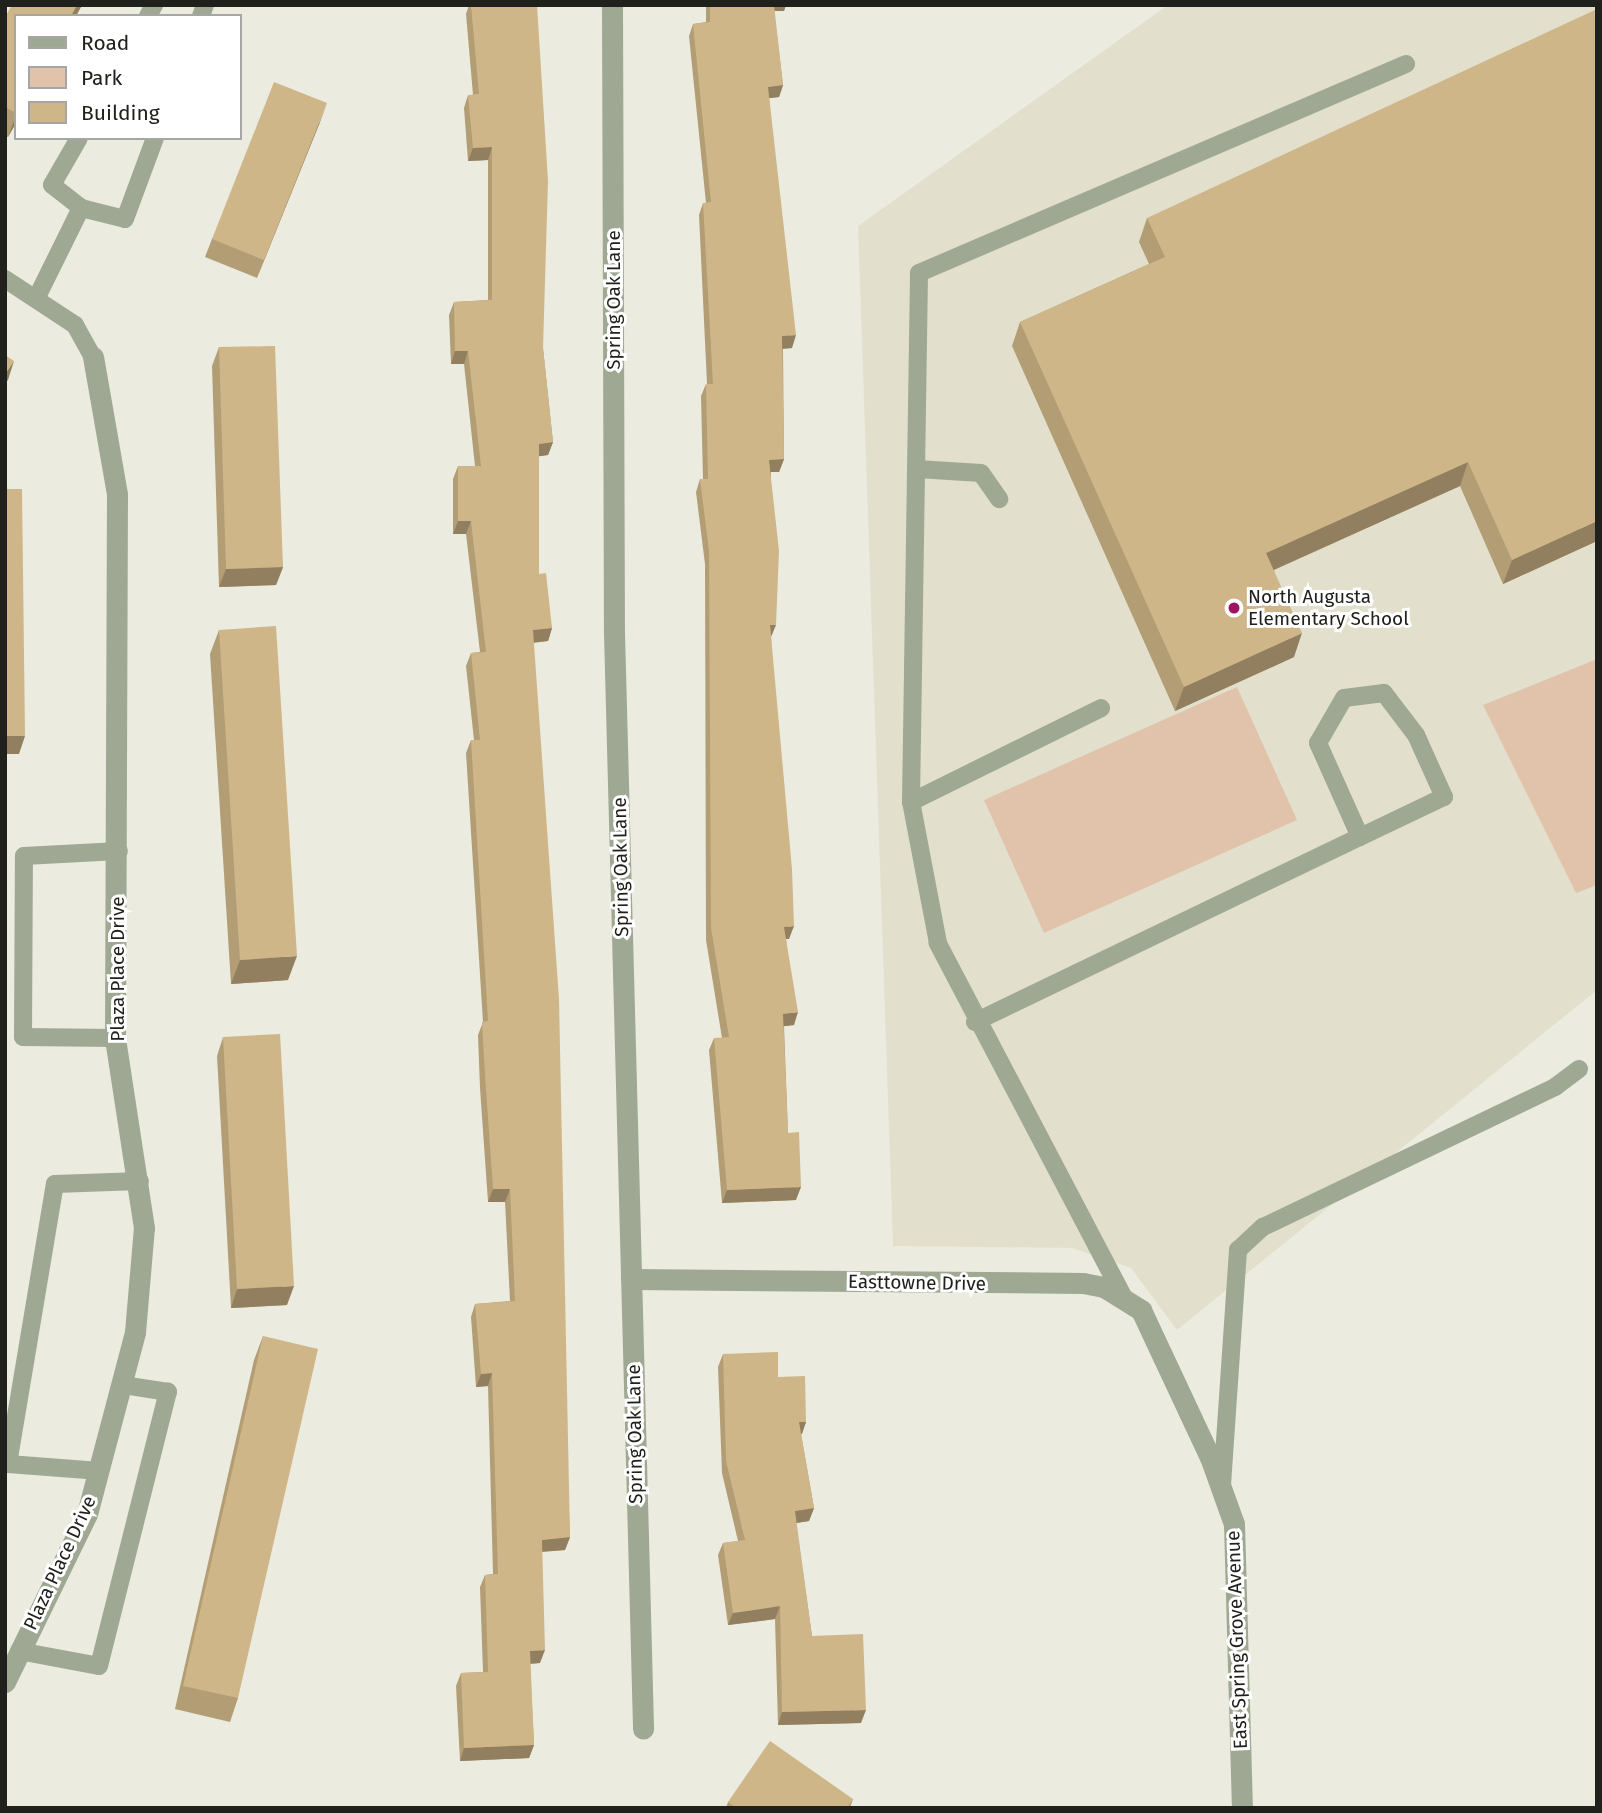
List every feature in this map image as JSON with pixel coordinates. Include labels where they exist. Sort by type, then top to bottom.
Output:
[{"type":"street","name":"Spring Oak Lane","points":[[612,5],[614,633],[643,1729]]},
{"type":"street","name":"Plaza Place Drive","points":[[5,1682],[87,1514],[135,1332],[144,1228],[140,1181],[115,1038],[119,851],[117,494],[93,357]]},
{"type":"street","name":"Easttowne Drive","points":[[631,1279],[1083,1283],[1123,1296],[1150,1320],[1166,1359]]},
{"type":"street","name":"East Spring Grove Avenue","points":[[1166,1359],[1234,1524],[1242,1808]]},
{"type":"lane","points":[[1123,1296],[975,1022],[938,943],[911,802],[919,273],[1406,64]]},
{"type":"lane","points":[[78,140],[52,185],[81,208],[125,219],[154,140]]},
{"type":"lane","points":[[36,299],[81,208]]},
{"type":"lane","points":[[5,279],[75,325],[93,357]]},
{"type":"lane","points":[[917,469],[981,473],[999,499]]},
{"type":"lane","points":[[975,1022],[1444,797],[1416,734],[1384,693],[1344,698],[1318,743],[1360,837]]},
{"type":"lane","points":[[911,802],[1101,708]]},
{"type":"lane","points":[[115,1038],[23,1037],[24,856],[119,851]]},
{"type":"lane","points":[[1221,1489],[1238,1250],[1263,1227],[1555,1087],[1579,1069]]},
{"type":"lane","points":[[100,1471],[8,1464],[55,1184],[140,1181]]},
{"type":"lane","points":[[19,1651],[99,1666],[168,1392],[123,1385]]},
{"type":"shaded area","name":"North Augusta Elementary School","points":[[1168,5],[1597,5],[1597,990],[1177,1330],[1131,1268],[1072,1248],[893,1246],[858,226]]},
{"type":"green space","points":[[1597,659],[1597,885],[1576,893],[1483,705]]},
{"type":"green space","points":[[1237,687],[1297,820],[1044,933],[984,800]]},
{"type":"building","points":[[12,5],[77,5],[72,14],[14,14],[14,112],[5,107],[5,18]]},
{"type":"building","points":[[471,5],[537,5],[548,181],[543,348],[553,442],[539,444],[539,574],[546,573],[552,628],[533,630],[559,999],[570,1537],[542,1540],[545,1650],[530,1651],[534,1745],[464,1748],[461,1673],[488,1672],[485,1575],[498,1574],[492,1373],[481,1374],[475,1304],[515,1301],[510,1189],[493,1189],[482,1022],[488,1021],[471,740],[480,740],[471,653],[486,652],[471,521],[458,521],[458,466],[481,466],[468,351],[455,351],[454,302],[492,300],[492,147],[473,148],[468,95],[479,94]]},
{"type":"building","points":[[710,5],[774,5],[783,85],[768,87],[796,335],[782,336],[784,459],[769,460],[779,551],[776,625],[770,625],[792,869],[794,926],[784,927],[798,1012],[783,1014],[788,1133],[799,1132],[801,1187],[727,1190],[714,1038],[729,1037],[711,928],[709,551],[700,479],[708,479],[706,384],[713,384],[703,203],[711,202],[693,24],[710,22]]},
{"type":"building","points":[[1597,9],[1597,521],[1512,560],[1468,462],[1266,553],[1302,633],[1184,687],[1020,322],[1165,257],[1147,218]]},
{"type":"building","points":[[274,82],[327,103],[264,260],[212,239]]},
{"type":"building","points":[[275,346],[283,567],[226,569],[219,347]]},
{"type":"building","points":[[5,355],[14,361],[5,374]]},
{"type":"building","points":[[5,489],[22,489],[25,736],[5,736]]},
{"type":"building","points":[[276,626],[297,956],[240,960],[219,630]]},
{"type":"building","points":[[280,1034],[294,1286],[237,1289],[223,1037]]},
{"type":"building","points":[[263,1336],[318,1349],[238,1698],[183,1686]]},
{"type":"building","points":[[778,1352],[778,1377],[805,1376],[806,1422],[799,1422],[814,1508],[795,1511],[812,1636],[863,1634],[866,1710],[782,1712],[780,1606],[733,1613],[723,1543],[745,1540],[726,1461],[723,1354]]},
{"type":"building","points":[[770,1741],[853,1799],[847,1808],[736,1808],[728,1802]]},
{"type":"place","name":"North Augusta Elementary School","points":[[1234,608]]}]
